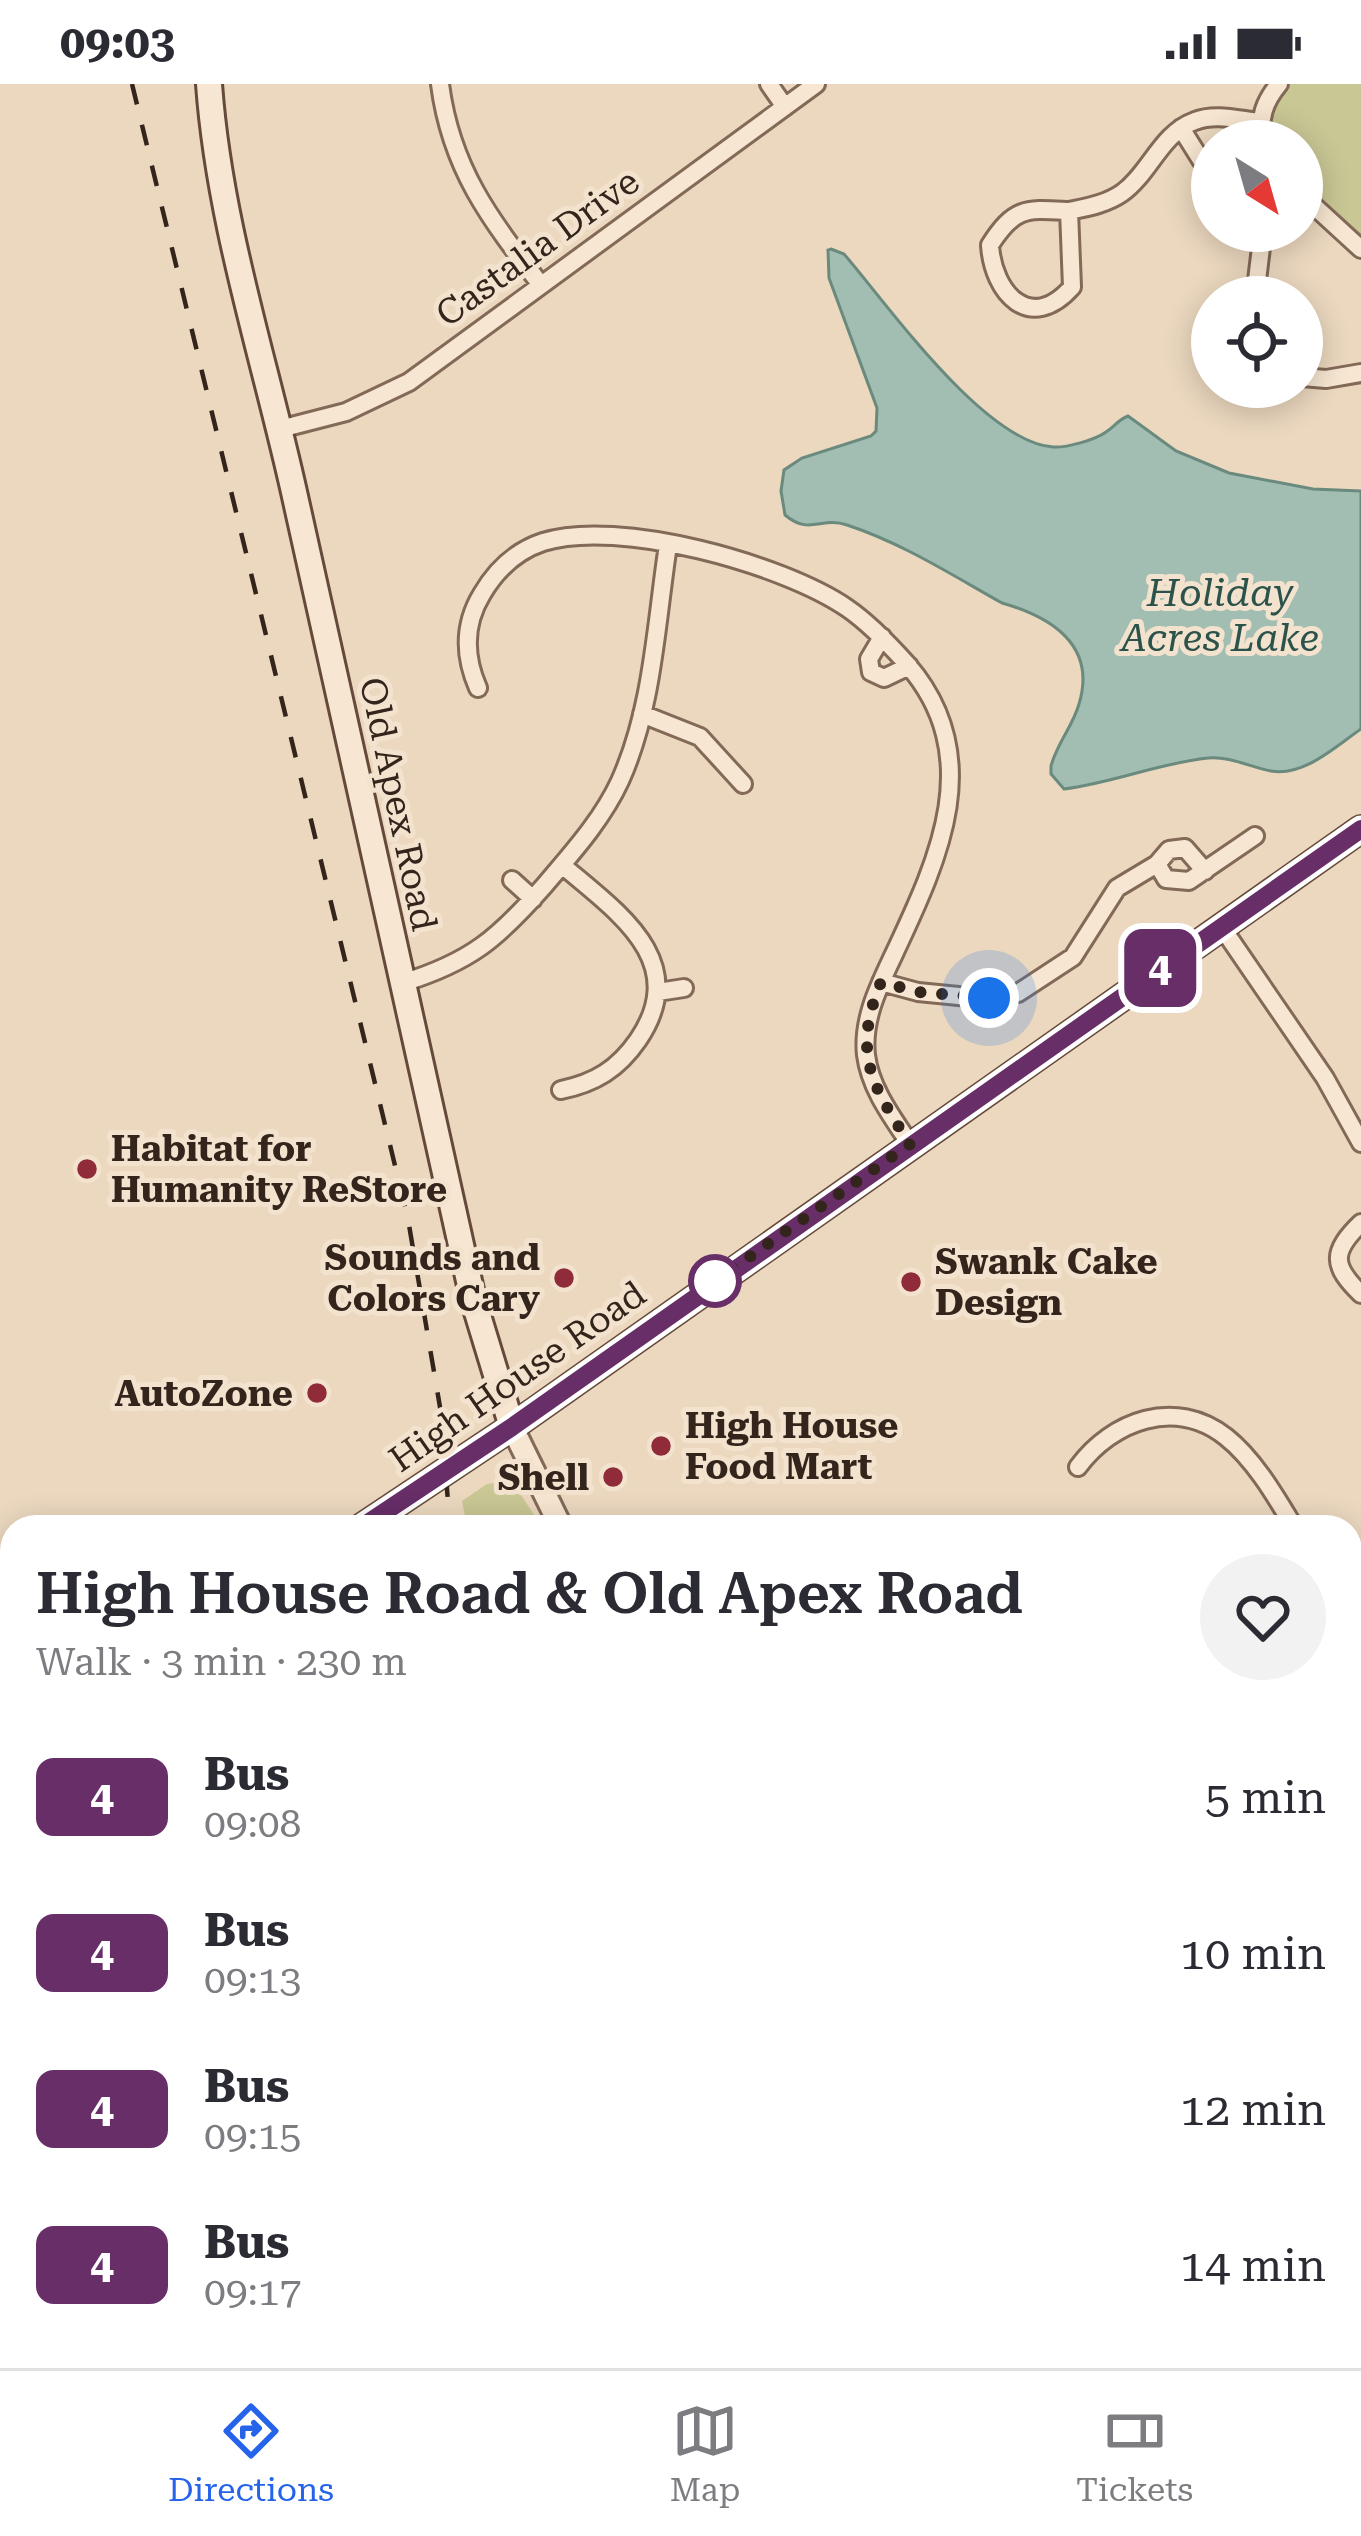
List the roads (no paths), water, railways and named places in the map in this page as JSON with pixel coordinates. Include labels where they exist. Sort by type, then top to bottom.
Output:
[{"type":"main road","name":"Old Apex Road","points":[[208,84],[219,178],[280,429],[473,1299],[512,1427]]},
{"type":"main road","name":"High House Road","points":[[380,1515],[1361,829]]},
{"type":"street","points":[[440,84],[447,128],[469,185],[541,285]]},
{"type":"street","points":[[769,84],[785,107]]},
{"type":"street","name":"Castalia Drive","points":[[280,429],[346,412],[394,391],[816,84]]},
{"type":"street","points":[[1263,120],[1265,104],[1279,84]]},
{"type":"street","points":[[1070,211],[1072,287],[1052,304],[1018,303],[999,286],[993,272],[990,245],[1007,221],[1022,211],[1070,211],[1098,205],[1124,192],[1181,128],[1191,125]]},
{"type":"street","points":[[1181,128],[1191,144]]},
{"type":"street","points":[[1323,214],[1361,249]]},
{"type":"street","points":[[1323,379],[1361,374]]},
{"type":"street","points":[[478,688],[465,660],[473,610],[514,557],[549,540],[573,537],[668,545],[726,556],[792,579],[846,607],[882,637],[929,696],[949,764],[949,800],[937,857],[881,982],[867,1025],[866,1058],[874,1086],[910,1144]]},
{"type":"street","points":[[402,983],[476,953],[506,929],[562,865],[618,785],[642,713],[668,545]]},
{"type":"street","points":[[882,637],[869,659],[871,672],[884,678],[909,666]]},
{"type":"street","points":[[642,713],[700,737],[743,784]]},
{"type":"street","points":[[1157,864],[1166,879],[1180,883],[1255,836]]},
{"type":"street","points":[[881,982],[918,992],[989,998],[1018,993],[1073,957],[1117,888],[1157,864],[1164,854],[1180,847],[1191,851],[1204,871]]},
{"type":"street","points":[[561,1090],[590,1084],[617,1065],[645,1029],[658,992],[652,960],[636,931],[562,865]]},
{"type":"street","points":[[512,880],[532,899]]},
{"type":"street","points":[[1221,926],[1324,1078],[1361,1143]]},
{"type":"street","points":[[658,992],[684,988]]},
{"type":"street","points":[[1361,1223],[1345,1241],[1338,1264],[1340,1273],[1361,1294]]},
{"type":"street","points":[[1078,1467],[1103,1437],[1140,1421],[1162,1416],[1201,1423],[1241,1451],[1286,1515]]},
{"type":"street","name":"Old Apex Road","points":[[512,1427],[555,1515]]},
{"type":"water","name":"Holiday Acres Lake","points":[[831,249],[844,254],[968,397],[1026,439],[1053,447],[1073,445],[1101,435],[1128,416],[1176,451],[1229,473],[1313,489],[1361,491],[1361,729],[1319,759],[1283,772],[1208,758],[1064,789],[1051,774],[1051,766],[1076,712],[1083,683],[1081,665],[1066,637],[1037,616],[1002,603],[887,541],[847,525],[802,524],[785,515],[784,470],[802,458],[876,431],[877,408],[829,278]]},
{"type":"railway","points":[[132,84],[408,1219],[441,1413],[449,1515]]},
{"type":"place","name":"Habitat for Humanity ReStore","points":[[87,1169]]},
{"type":"place","name":"Sounds and Colors Cary","points":[[564,1278]]},
{"type":"place","name":"Swank Cake Design","points":[[911,1282]]},
{"type":"place","name":"AutoZone","points":[[317,1393]]},
{"type":"place","name":"High House Food Mart","points":[[661,1446]]},
{"type":"place","name":"Shell","points":[[613,1477]]}]
